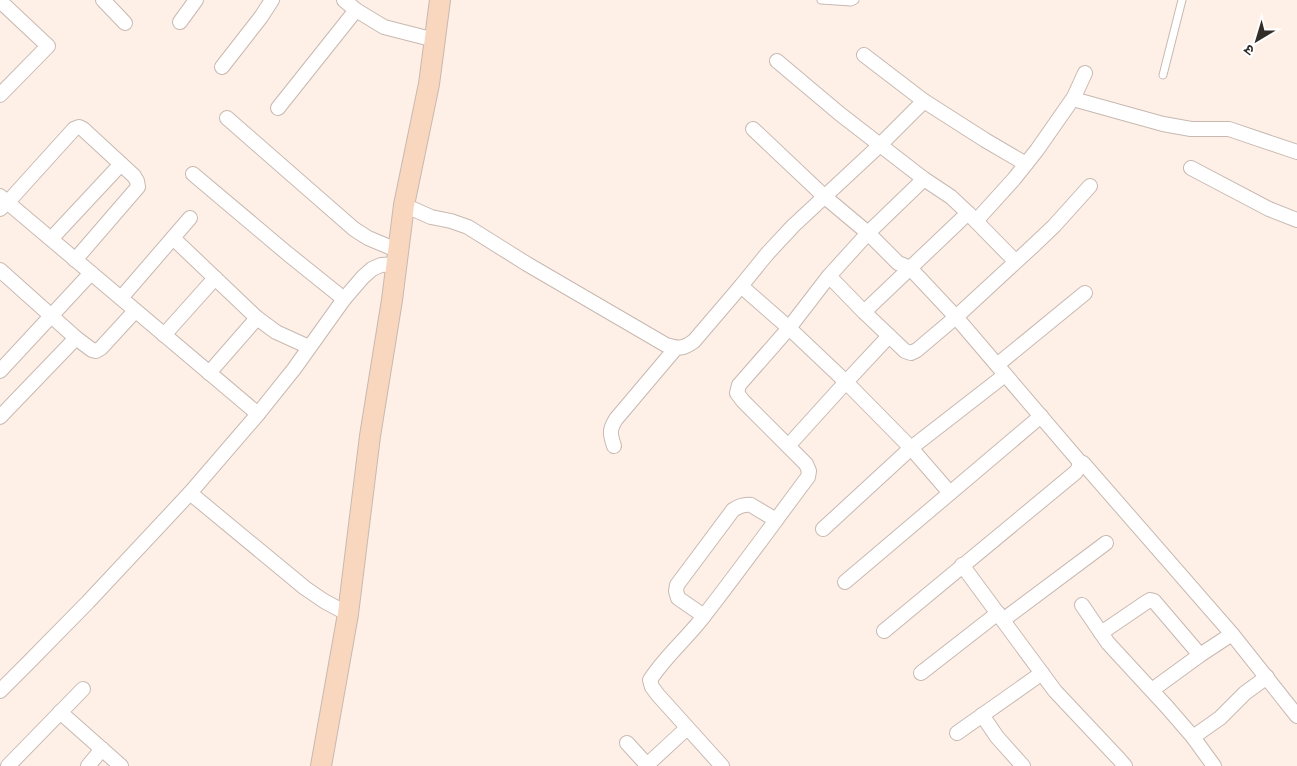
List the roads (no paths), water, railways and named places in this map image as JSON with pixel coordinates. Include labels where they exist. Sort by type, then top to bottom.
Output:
[{"type":"street","points":[[103,0],[124,22]]},
{"type":"street","points":[[180,22],[196,0]]},
{"type":"street","points":[[222,67],[272,0]]},
{"type":"street","points":[[344,0],[356,10],[384,27],[435,40]]},
{"type":"street","points":[[321,766],[348,614],[370,436],[392,300],[404,205],[429,84],[440,0]]},
{"type":"street","points":[[0,96],[48,46],[4,4]]},
{"type":"street","points":[[278,108],[356,10]]},
{"type":"street","points":[[864,55],[924,100],[984,140],[1026,164]]},
{"type":"street","points":[[777,61],[840,114],[950,197],[1015,262]]},
{"type":"street","points":[[864,312],[910,268],[972,217],[1026,164],[1073,99],[1085,73]]},
{"type":"street","points":[[1073,99],[1163,124],[1191,129],[1229,129],[1297,152]]},
{"type":"street","points":[[404,205],[431,217],[468,226],[526,264],[666,344],[676,348],[686,347],[694,341],[793,226],[880,145],[924,100]]},
{"type":"street","points":[[227,118],[354,228],[398,258]]},
{"type":"street","points":[[75,260],[138,187],[134,176],[79,127],[74,129],[3,202],[51,239],[75,260],[258,414]]},
{"type":"street","points":[[753,129],[825,197],[868,233],[898,263],[910,268],[956,317],[1079,461],[1079,467],[1076,472],[884,631]]},
{"type":"street","points":[[51,239],[121,164]]},
{"type":"street","points":[[1191,168],[1269,209],[1297,220]]},
{"type":"street","points":[[193,174],[344,299]]},
{"type":"street","points":[[722,766],[658,695],[652,687],[650,680],[691,633],[808,477],[809,471],[806,464],[743,401],[738,393],[739,384],[789,328],[829,276],[868,233],[924,179]]},
{"type":"street","points":[[829,276],[905,351],[911,353],[918,350],[956,317],[1054,226],[1090,186]]},
{"type":"street","points":[[120,298],[190,218]]},
{"type":"street","points":[[173,238],[257,318],[276,332],[309,347]]},
{"type":"street","points":[[0,691],[88,602],[190,493],[258,414],[294,369],[344,299],[363,277],[372,269],[398,258]]},
{"type":"street","points":[[0,371],[91,273]]},
{"type":"street","points":[[3,278],[76,338],[96,351],[136,311]]},
{"type":"street","points":[[164,335],[215,278]]},
{"type":"street","points":[[741,286],[846,382],[912,448],[950,493]]},
{"type":"street","points":[[823,530],[1085,293]]},
{"type":"street","points":[[209,373],[257,318]]},
{"type":"street","points":[[788,446],[890,336]]},
{"type":"street","points":[[0,417],[76,338]]},
{"type":"street","points":[[614,446],[610,436],[611,427],[616,419],[676,348]]},
{"type":"street","points":[[845,582],[1041,416]]},
{"type":"street","points":[[1084,463],[1232,634],[1297,716]]},
{"type":"street","points":[[190,493],[305,588],[348,614]]},
{"type":"street","points":[[704,616],[678,598],[677,585],[733,510],[740,505],[751,505],[776,520]]},
{"type":"street","points":[[921,673],[1106,543]]},
{"type":"street","points":[[962,565],[1055,691],[1125,766]]},
{"type":"street","points":[[1101,632],[1150,600],[1154,601],[1200,655]]},
{"type":"street","points":[[1082,605],[1123,660],[1152,690],[1214,766]]},
{"type":"street","points":[[1152,690],[1232,634]]},
{"type":"street","points":[[956,733],[1042,673]]},
{"type":"street","points":[[1192,737],[1220,718],[1245,694],[1267,677]]},
{"type":"street","points":[[8,766],[83,689]]},
{"type":"street","points":[[60,712],[121,766]]},
{"type":"street","points":[[982,715],[997,737],[1023,766]]},
{"type":"street","points":[[627,744],[647,765],[687,728]]},
{"type":"street","points":[[88,766],[102,749]]},
{"type":"lane","points":[[820,0],[851,2],[855,0]]},
{"type":"lane","points":[[1163,75],[1182,0]]}]
